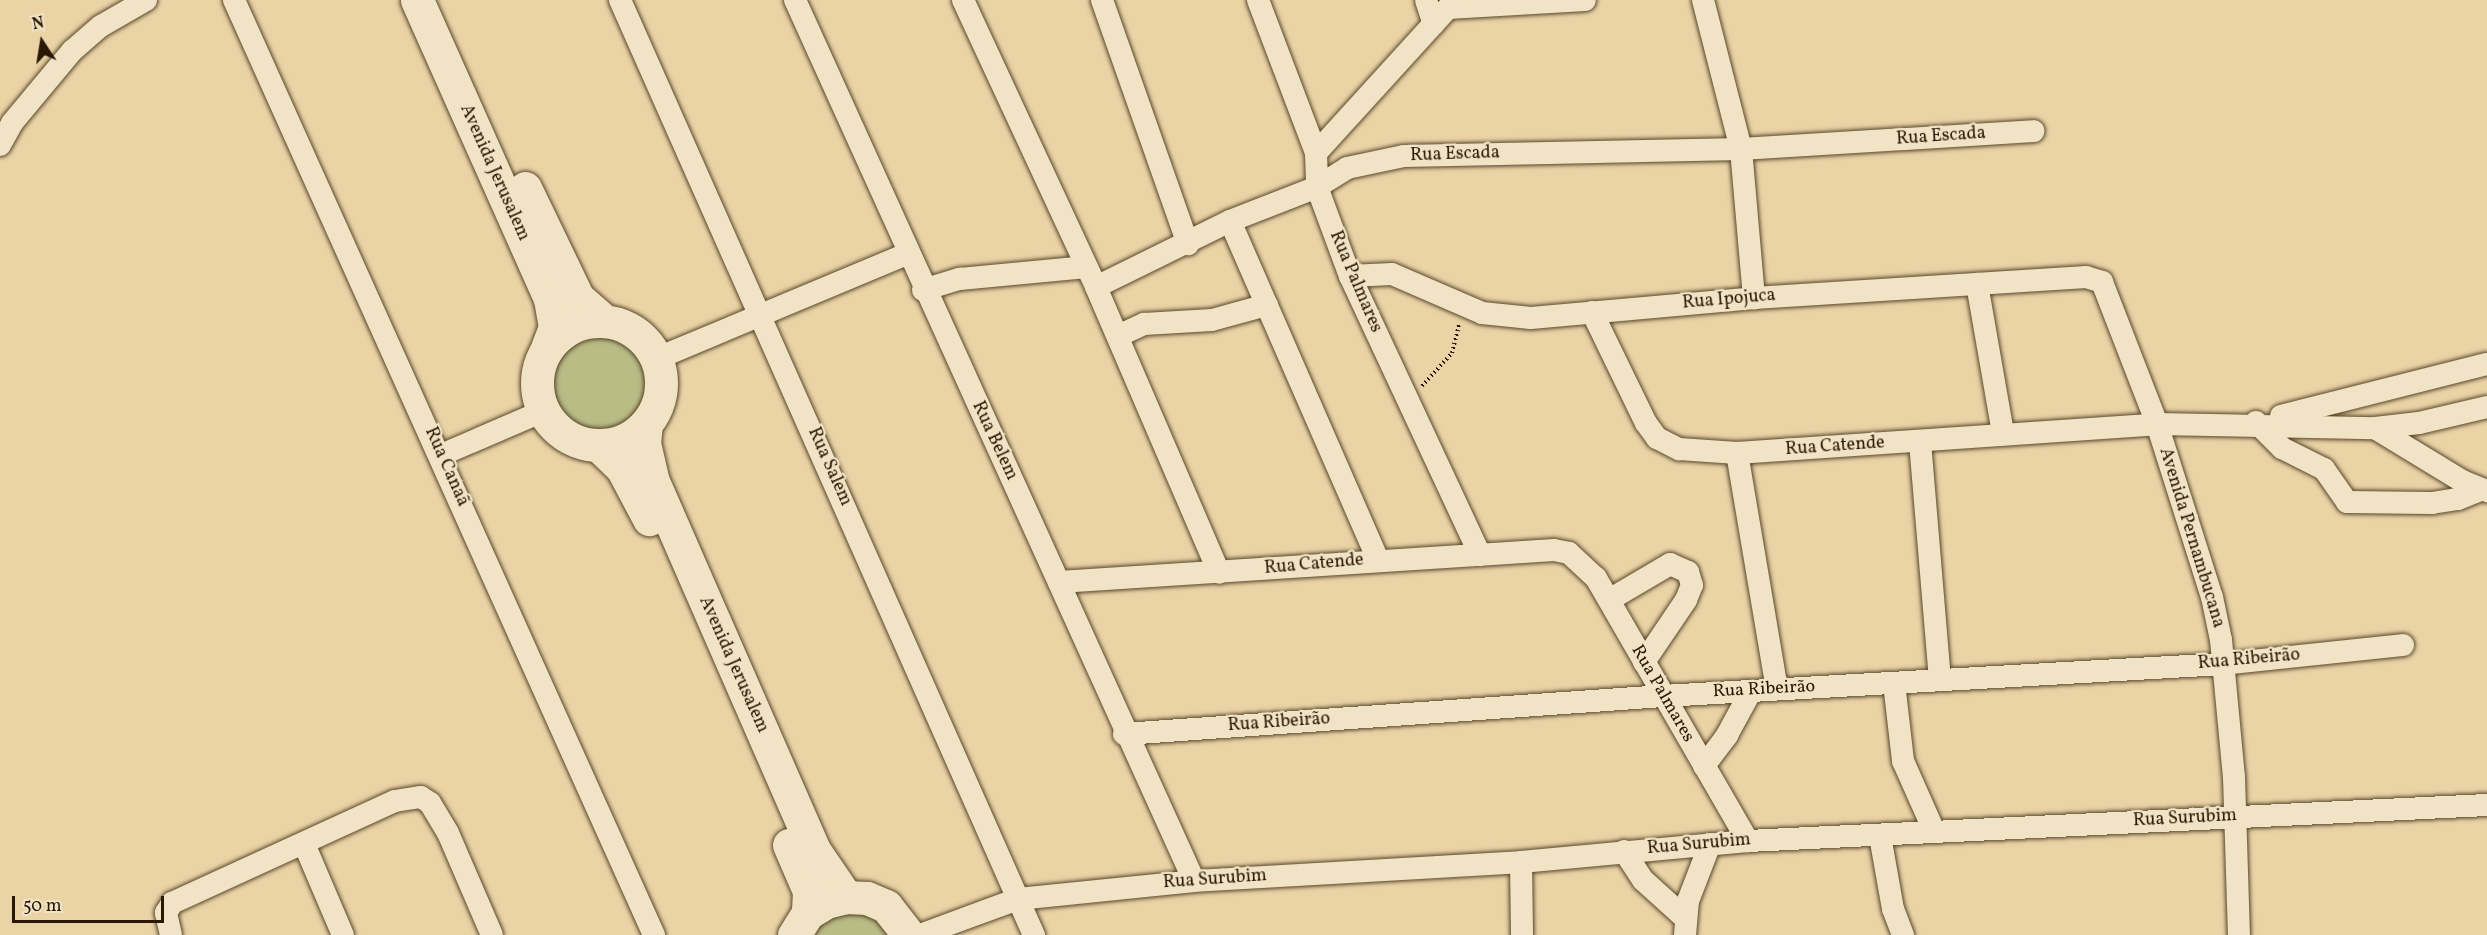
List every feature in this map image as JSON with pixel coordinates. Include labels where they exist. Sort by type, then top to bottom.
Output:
[{"type":"street","points":[[0,145],[12,123],[72,51],[101,26],[146,0]]},
{"type":"street","name":"Rua Canaã","points":[[234,0],[441,455],[654,935]]},
{"type":"street","name":"Avenida Jerusalem","points":[[417,0],[550,299],[555,327],[536,378],[541,412]]},
{"type":"street","name":"Avenida Jerusalem","points":[[440,0],[578,298],[604,321],[634,332],[657,358],[661,391],[646,424],[644,443],[652,479],[686,580],[766,765],[805,880],[801,924]]},
{"type":"street","name":"Rua Salem","points":[[620,0],[763,316],[1034,935]]},
{"type":"street","name":"Rua Belem","points":[[795,0],[923,290],[1059,582],[1124,734],[1194,881]]},
{"type":"street","points":[[1102,0],[1188,244]]},
{"type":"street","name":"Rua Palmares","points":[[1258,0],[1316,153],[1317,187],[1350,276],[1480,555]]},
{"type":"street","points":[[1426,0],[1446,11],[1585,0]]},
{"type":"street","points":[[1703,0],[1741,149],[1754,298]]},
{"type":"street","points":[[961,1],[1118,336],[1219,573]]},
{"type":"street","points":[[1316,153],[1446,11]]},
{"type":"street","name":"Rua Escada","points":[[923,290],[960,279],[1091,277],[1188,244],[1230,221],[1317,187],[1347,168],[1404,156],[1741,149],[2033,131]]},
{"type":"street","points":[[1230,221],[1378,560]]},
{"type":"street","points":[[657,358],[763,316],[907,254]]},
{"type":"street","name":"Rua Ipojuca","points":[[1350,276],[1392,274],[1463,307],[1482,313],[1531,318],[1754,298],[2086,276],[2102,282],[2109,294]]},
{"type":"street","points":[[1977,284],[2003,433]]},
{"type":"street","name":"Avenida Pernambucana","points":[[2109,294],[2157,423],[2212,597],[2223,664],[2236,816],[2239,935]]},
{"type":"street","points":[[1118,336],[1144,324],[1212,320],[1267,305]]},
{"type":"street","name":"Rua Catende","points":[[1592,312],[1657,438],[1679,449],[1737,453],[1920,442],[2003,433],[2157,423],[2256,423]]},
{"type":"street","name":"Avenida Jerusalem","points":[[547,348],[572,327],[604,321]]},
{"type":"street","points":[[2256,423],[2487,364]]},
{"type":"street","points":[[2256,423],[2376,428],[2419,423],[2487,407]]},
{"type":"street","points":[[441,455],[541,412],[569,438],[598,445],[624,439],[646,424]]},
{"type":"street","points":[[2256,423],[2282,448],[2324,469],[2347,502],[2432,503],[2458,500],[2483,491]]},
{"type":"street","points":[[2376,428],[2483,491]]},
{"type":"street","points":[[1920,442],[1940,680]]},
{"type":"street","name":"Avenida Jerusalem","points":[[598,445],[622,468],[686,580]]},
{"type":"street","points":[[1737,453],[1777,689]]},
{"type":"street","name":"Rua Catende","points":[[1059,582],[1219,573],[1378,560],[1554,550],[1569,553]]},
{"type":"street","name":"Rua Palmares","points":[[1569,553],[1596,578],[1748,841]]},
{"type":"street","points":[[1609,600],[1670,564],[1688,572],[1692,585],[1686,600],[1644,662]]},
{"type":"street","name":"Rua Ribeirão","points":[[1124,734],[1663,696],[2223,664],[2403,645]]},
{"type":"street","points":[[1894,683],[1903,761],[1934,831]]},
{"type":"street","points":[[1704,766],[1727,735],[1751,691]]},
{"type":"street","name":"Avenida Jerusalem","points":[[766,765],[823,868],[846,897]]},
{"type":"street","points":[[171,935],[166,913],[172,903],[305,846],[395,801],[421,797],[433,808],[448,833],[492,935]]},
{"type":"street","name":"Rua Surubim","points":[[920,935],[1018,899],[1194,881],[1521,862],[1748,841],[2487,805]]},
{"type":"street","points":[[1880,836],[1893,909],[1903,935]]},
{"type":"street","points":[[1685,926],[1693,885],[1710,844]]},
{"type":"street","points":[[305,846],[343,935]]},
{"type":"street","points":[[1624,851],[1643,880],[1685,926]]},
{"type":"street","points":[[1521,862],[1522,935]]},
{"type":"street","name":"Avenida Jerusalem","points":[[801,924],[826,902],[846,897],[867,898],[886,906],[909,935]]},
{"type":"path","points":[[1407,399],[1452,353],[1463,307]]},
{"type":"green space","points":[[594,326],[614,330],[631,342],[643,359],[647,379],[643,399],[631,416],[614,428],[594,432],[574,428],[557,416],[545,399],[541,379],[545,359],[557,342],[574,330]]},
{"type":"green space","points":[[860,906],[896,935],[800,935],[811,919]]}]
